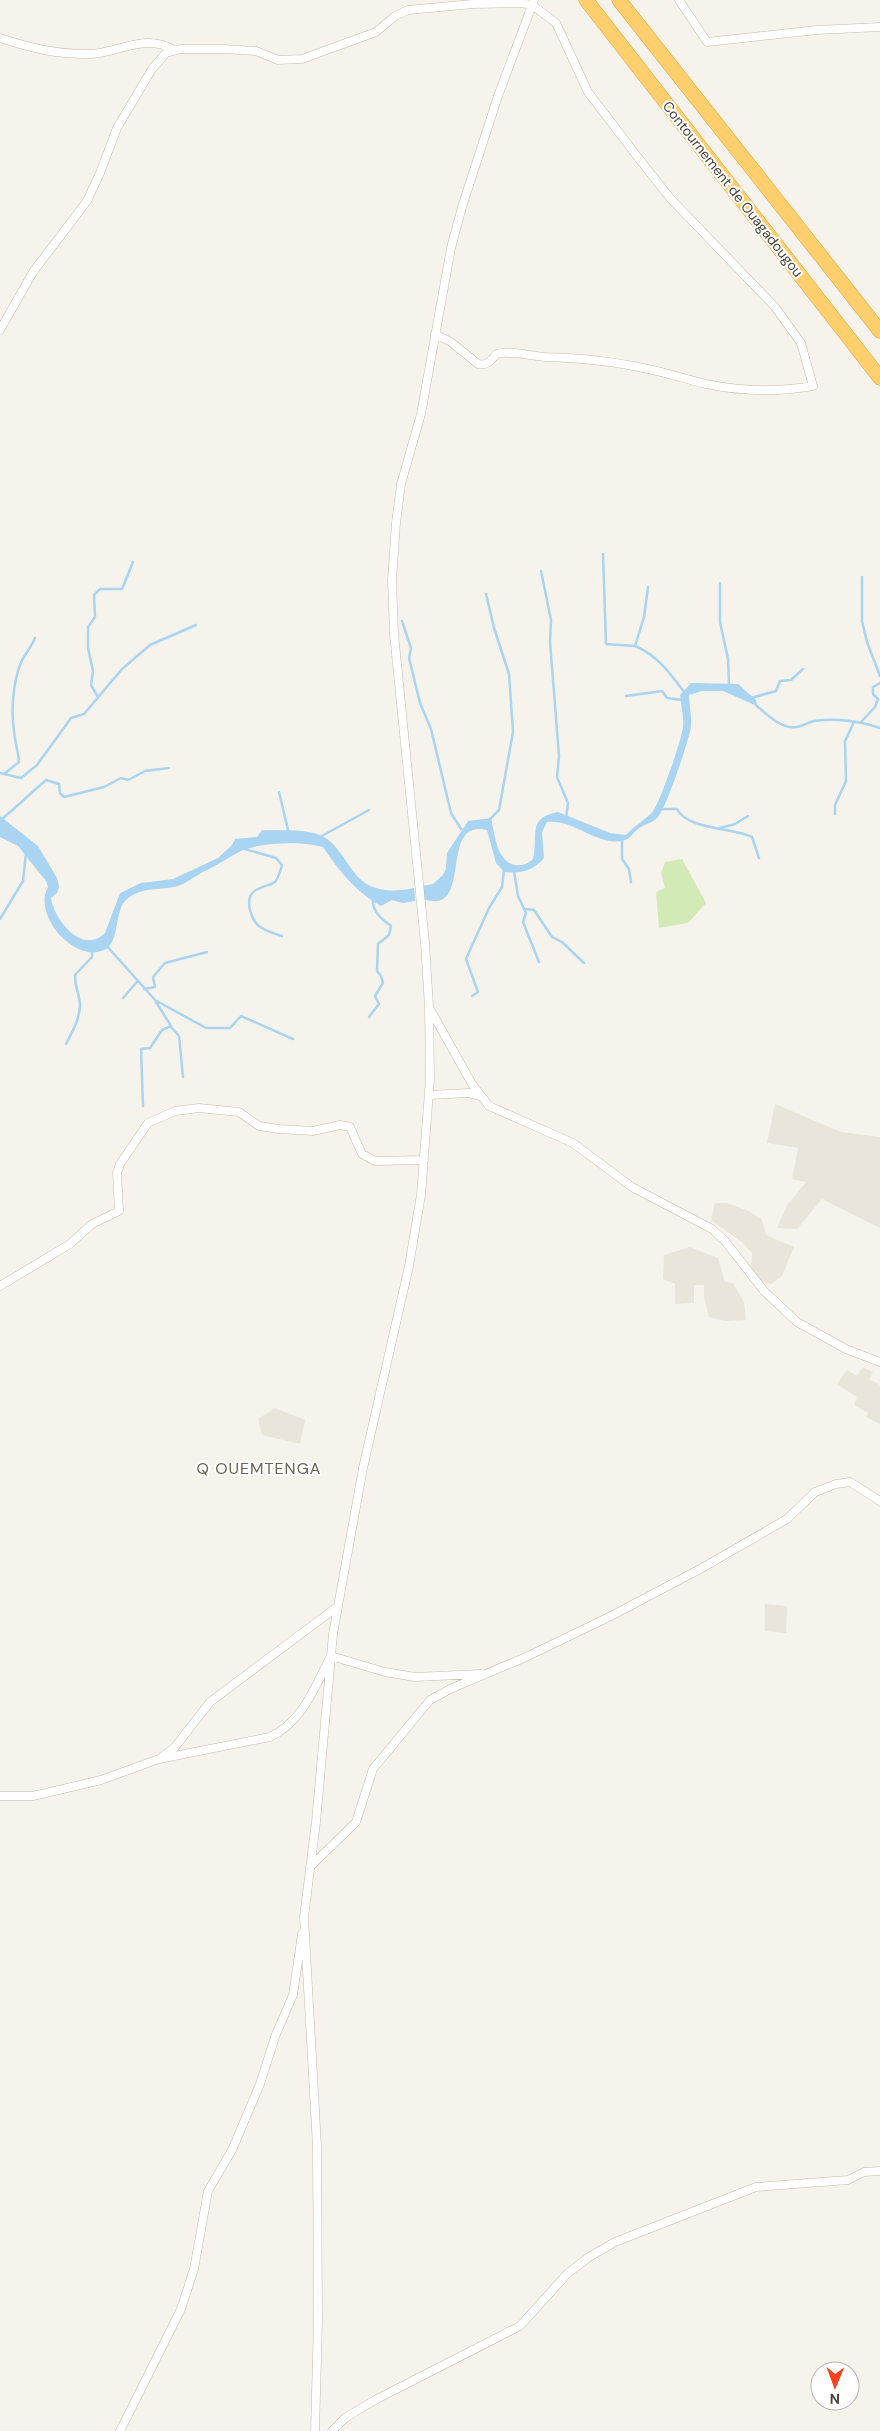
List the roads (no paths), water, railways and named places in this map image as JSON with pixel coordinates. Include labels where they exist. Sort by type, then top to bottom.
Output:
[{"type":"highway","name":"Contournement de Ouagadougou","points":[[586,0],[880,378]]},
{"type":"highway","name":"Contournement de Ouagadougou","points":[[619,0],[880,332]]},
{"type":"street","points":[[679,0],[707,42],[817,30],[880,27]]},
{"type":"street","points":[[0,330],[33,272],[86,201],[100,173],[117,128],[152,69],[166,53],[174,50],[256,51],[278,60],[302,59],[376,32],[395,16],[408,10],[520,2],[533,3],[556,23],[588,92],[670,198],[775,307],[801,343],[813,386],[781,389],[736,388],[709,385],[643,368],[614,363],[505,352],[496,354],[490,363],[483,365],[478,364],[451,342],[435,334]]},
{"type":"street","points":[[120,2431],[181,2310],[194,2269],[208,2191],[232,2150],[260,2084],[276,2034],[293,1995],[310,1867],[331,1656],[338,1608],[363,1468],[410,1266],[421,1195],[429,1094],[429,1007],[394,634],[392,580],[401,484],[421,414],[451,248],[462,207],[495,104],[533,3]]},
{"type":"street","points":[[0,38],[29,48],[50,52],[102,54],[138,42],[165,44],[174,50]]},
{"type":"street","points":[[429,1007],[489,1106],[573,1143],[632,1186],[712,1229],[725,1241],[764,1291],[797,1322],[846,1349],[880,1362]]},
{"type":"street","points":[[429,1094],[468,1093],[482,1097]]},
{"type":"street","points":[[0,1286],[70,1244],[92,1224],[119,1211],[117,1173],[120,1164],[148,1123],[175,1111],[199,1108],[239,1112],[259,1126],[280,1129],[313,1131],[340,1125],[350,1127],[362,1154],[375,1160],[424,1160]]},
{"type":"street","points":[[310,1867],[356,1822],[373,1769],[430,1700],[562,1640],[702,1568],[787,1519],[815,1492],[836,1484],[850,1482],[880,1501]]},
{"type":"street","points":[[159,1759],[175,1747],[210,1702],[338,1608]]},
{"type":"street","points":[[331,1656],[385,1672],[415,1677],[487,1674]]},
{"type":"street","points":[[0,1796],[41,1794],[101,1780],[159,1759],[270,1737],[281,1732],[300,1714],[331,1656]]},
{"type":"street","points":[[304,1917],[317,2154],[318,2320],[315,2431]]},
{"type":"street","points":[[332,2431],[345,2418],[375,2400],[520,2326],[567,2274],[589,2256],[615,2242],[756,2187],[848,2180],[864,2172],[880,2171]]},
{"type":"water","points":[[691,683],[738,684],[756,700],[757,706],[723,691],[702,691],[689,695],[690,733],[672,787],[662,811],[656,819],[621,841],[602,839],[566,824],[547,822],[542,832],[544,858],[531,869],[516,872],[504,872],[496,863],[487,830],[474,830],[465,835],[460,845],[453,883],[448,894],[438,901],[422,899],[422,886],[433,884],[443,875],[446,869],[447,853],[468,821],[491,818],[500,853],[515,865],[525,864],[533,859],[538,823],[541,818],[558,812],[610,833],[626,835],[653,811],[660,796],[682,734],[683,719],[680,695]]},
{"type":"water","points":[[0,816],[38,846],[57,878],[59,887],[57,893],[51,898],[57,916],[70,932],[79,938],[87,940],[96,939],[105,933],[120,893],[141,883],[173,879],[218,858],[232,845],[235,839],[257,837],[262,830],[302,831],[324,837],[333,844],[354,872],[366,884],[389,890],[414,888],[415,901],[403,903],[392,900],[381,906],[363,894],[349,880],[323,847],[294,843],[270,844],[241,851],[181,885],[145,890],[133,895],[123,904],[113,940],[109,946],[104,950],[92,952],[80,950],[59,934],[51,922],[46,910],[45,898],[48,887],[46,881],[18,846],[0,837]]},
{"type":"waterway","points":[[603,554],[606,644],[635,646]]},
{"type":"waterway","points":[[98,697],[91,685],[93,671],[88,648],[88,627],[95,617],[94,595],[100,589],[122,589],[133,562]]},
{"type":"waterway","points":[[541,571],[551,620],[550,642],[559,756],[557,777],[568,803],[566,818]]},
{"type":"waterway","points":[[862,577],[862,621],[867,642],[880,676]]},
{"type":"waterway","points":[[720,583],[720,622],[728,659],[729,685]]},
{"type":"waterway","points":[[648,587],[644,617],[635,646],[650,654],[668,671],[684,692]]},
{"type":"waterway","points":[[486,594],[494,628],[509,674],[513,732],[499,810],[490,819]]},
{"type":"waterway","points":[[402,621],[411,648],[409,658],[420,703],[431,729],[451,813],[461,829]]},
{"type":"waterway","points":[[0,773],[21,778],[37,765],[71,718],[84,714],[122,669],[150,645],[196,625]]},
{"type":"waterway","points":[[4,774],[19,762],[13,723],[14,689],[21,662],[35,638]]},
{"type":"waterway","points":[[751,698],[776,691],[780,681],[791,680],[803,669]]},
{"type":"waterway","points":[[861,722],[875,707],[878,699],[873,694],[873,687],[880,683]]},
{"type":"waterway","points":[[626,696],[662,691],[667,698],[682,700]]},
{"type":"waterway","points":[[756,705],[774,720],[790,727],[798,727],[814,721],[839,720],[880,728]]},
{"type":"waterway","points":[[835,814],[835,805],[846,781],[845,741],[854,722]]},
{"type":"waterway","points":[[0,821],[46,780],[59,784],[60,793],[64,797],[104,787],[121,778],[128,780],[145,771],[169,768]]},
{"type":"waterway","points":[[279,792],[289,834]]},
{"type":"waterway","points":[[660,809],[677,809],[690,821],[752,837],[759,858]]},
{"type":"waterway","points":[[318,838],[369,810]]},
{"type":"waterway","points":[[720,828],[735,824],[748,816]]},
{"type":"waterway","points":[[622,838],[622,859],[629,869],[631,882]]},
{"type":"waterway","points":[[245,849],[276,858],[282,865],[278,878],[273,883],[252,893],[249,903],[251,915],[257,924],[265,930],[282,936]]},
{"type":"waterway","points":[[0,919],[23,881],[26,853]]},
{"type":"waterway","points":[[472,996],[478,992],[466,959],[489,908],[502,887],[504,870]]},
{"type":"waterway","points":[[514,871],[518,896],[526,913],[523,922],[539,962]]},
{"type":"waterway","points":[[369,1017],[379,1004],[375,996],[383,983],[377,971],[378,944],[389,935],[391,926],[376,911],[373,900]]},
{"type":"waterway","points":[[525,909],[534,910],[552,937],[562,942],[584,963]]},
{"type":"waterway","points":[[106,945],[155,1000],[206,1028],[230,1028],[241,1016],[293,1039]]},
{"type":"waterway","points":[[66,1044],[77,1022],[80,1010],[75,975],[92,957],[92,948]]},
{"type":"waterway","points":[[144,989],[155,987],[153,977],[165,963],[207,952]]},
{"type":"waterway","points":[[123,998],[137,982]]},
{"type":"waterway","points":[[143,1106],[141,1049],[150,1048],[162,1030],[171,1026],[156,1002]]},
{"type":"waterway","points":[[171,1027],[179,1036],[183,1077]]},
{"type":"district","name":"Q OUEMTENGA","points":[[259,1468]]}]
